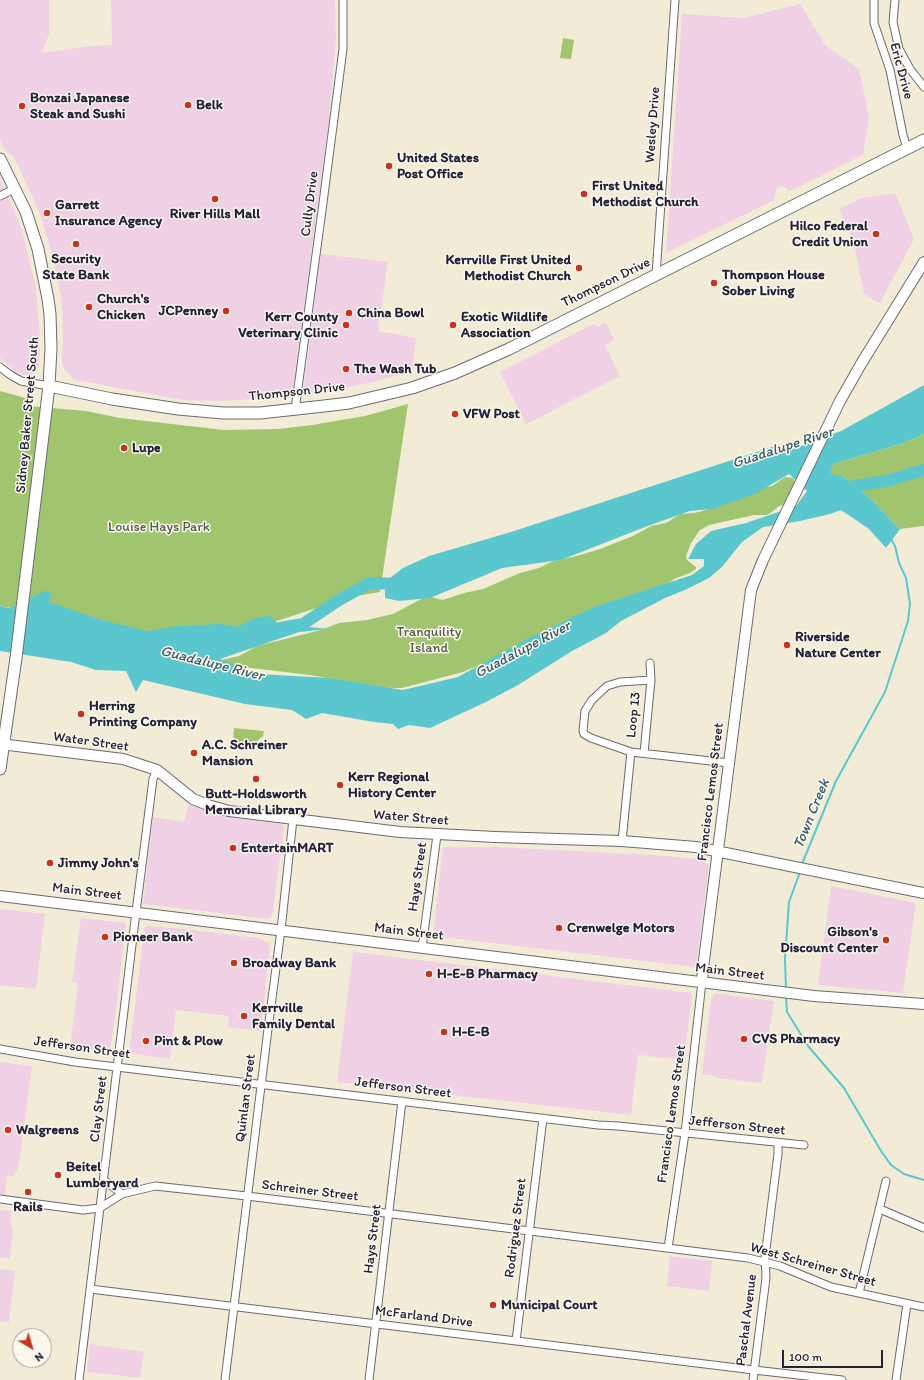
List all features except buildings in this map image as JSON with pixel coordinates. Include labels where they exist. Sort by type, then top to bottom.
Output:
[{"type":"main road","name":"Thompson Drive","points":[[48,386],[112,400],[178,409],[223,413],[260,413],[349,403],[412,388],[455,373],[509,348],[924,140]]},
{"type":"main road","points":[[909,147],[924,146]]},
{"type":"main road","name":"Sidney Baker Street South","points":[[0,159],[16,188],[30,224],[40,258],[46,288],[51,331],[45,413],[16,658],[2,745],[0,769]]},
{"type":"street","name":"Cully Drive","points":[[295,410],[343,49],[343,0]]},
{"type":"street","name":"Wesley Drive","points":[[656,275],[675,0]]},
{"type":"street","name":"Eric Drive","points":[[874,0],[874,23],[876,32],[890,70],[903,134],[909,147]]},
{"type":"street","points":[[895,0],[893,22],[899,49],[910,69],[924,87]]},
{"type":"street","points":[[0,196],[16,188]]},
{"type":"street","name":"Francisco Lemos Street","points":[[668,1248],[685,1133],[703,968],[751,590],[763,560],[829,424],[861,364],[924,262]]},
{"type":"street","points":[[0,367],[21,381],[48,386]]},
{"type":"street","name":"Loop 13","points":[[644,753],[651,680],[650,663]]},
{"type":"street","name":"Loop 13","points":[[631,752],[591,738],[584,734],[585,711],[592,700],[607,686],[620,682],[651,680]]},
{"type":"street","name":"Water Street","points":[[2,745],[124,759],[157,770],[193,799],[229,811],[385,830],[437,834],[622,841],[696,847],[924,893]]},
{"type":"street","points":[[622,841],[631,752],[729,763]]},
{"type":"street","name":"Clay Street","points":[[79,1380],[153,779],[157,770]]},
{"type":"street","name":"Quinlan Street","points":[[225,1380],[281,930],[293,819]]},
{"type":"street","name":"Hays Street","points":[[422,948],[437,834]]},
{"type":"street","name":"Main Street","points":[[0,896],[762,990],[814,996],[924,1004]]},
{"type":"street","name":"Jefferson Street","points":[[0,1049],[75,1062],[543,1118],[804,1146]]},
{"type":"street","name":"Hays Street","points":[[369,1380],[390,1214],[402,1101]]},
{"type":"street","name":"Rodriguez Street","points":[[516,1341],[543,1118]]},
{"type":"street","name":"Paschal Avenue","points":[[753,1380],[766,1278],[766,1262],[778,1144]]},
{"type":"street","points":[[104,1180],[122,1194]]},
{"type":"street","points":[[860,1293],[886,1182]]},
{"type":"street","name":"Schreiner Street","points":[[0,1199],[83,1210],[100,1208],[122,1194],[155,1186],[622,1242]]},
{"type":"street","points":[[880,1209],[924,1228]]},
{"type":"street","name":"West Schreiner Street","points":[[622,1242],[748,1258],[780,1266],[826,1285],[924,1307]]},
{"type":"street","name":"McFarland Drive","points":[[90,1289],[842,1380]]},
{"type":"street","points":[[896,1380],[907,1304]]},
{"type":"shaded area","points":[[0,0],[49,0],[49,34],[42,53],[92,46],[112,45],[111,0],[335,0],[336,40],[329,120],[292,396],[290,398],[213,401],[183,400],[76,380],[65,370],[62,363],[62,304],[57,274],[48,240],[41,217],[13,155],[7,152],[0,141]]},
{"type":"shaded area","points":[[800,4],[825,45],[859,69],[869,117],[863,155],[790,191],[783,186],[777,187],[774,200],[666,253],[682,14],[744,18]]},
{"type":"shaded area","points":[[0,180],[23,233],[36,289],[40,337],[39,367],[33,376],[24,375],[14,371],[0,358]]},
{"type":"shaded area","points":[[895,193],[914,239],[880,303],[864,294],[854,243],[839,209],[862,198]]},
{"type":"shaded area","points":[[321,254],[388,262],[378,331],[416,338],[412,371],[374,382],[308,394],[303,392]]},
{"type":"shaded area","points":[[606,323],[614,340],[605,345],[620,376],[526,424],[500,372],[594,324],[597,327]]},
{"type":"shaded area","points":[[189,804],[221,816],[282,824],[284,828],[272,916],[269,919],[143,904],[153,817],[184,822]]},
{"type":"shaded area","points":[[443,847],[498,847],[670,856],[704,860],[709,866],[696,967],[433,936]]},
{"type":"shaded area","points":[[831,886],[916,903],[903,993],[818,985]]},
{"type":"shaded area","points":[[0,909],[45,914],[36,989],[0,985]]},
{"type":"shaded area","points":[[81,918],[126,923],[110,1051],[70,1048],[78,983],[72,982]]},
{"type":"shaded area","points":[[145,926],[258,938],[270,944],[261,1031],[228,1027],[229,1016],[176,1010],[170,1059],[129,1053]]},
{"type":"shaded area","points":[[353,952],[692,993],[684,1060],[638,1055],[631,1115],[337,1082]]},
{"type":"shaded area","points":[[715,993],[774,1001],[762,1083],[718,1078],[715,1076],[702,1074],[711,1000]]},
{"type":"shaded area","points":[[0,1062],[32,1066],[19,1165],[14,1176],[7,1176],[5,1195],[0,1194]]},
{"type":"shaded area","points":[[0,1210],[12,1211],[10,1222],[13,1231],[10,1258],[0,1257]]},
{"type":"shaded area","points":[[670,1256],[712,1261],[709,1291],[667,1286]]},
{"type":"shaded area","points":[[0,1269],[15,1271],[9,1322],[0,1321]]},
{"type":"shaded area","points":[[90,1344],[144,1352],[140,1378],[87,1372]]},
{"type":"green space","points":[[563,38],[574,40],[571,59],[560,58]]},
{"type":"green space","name":"Louise Hays Park","points":[[0,391],[29,399],[29,406],[86,411],[120,418],[224,430],[278,429],[312,425],[365,416],[408,404],[380,592],[350,597],[228,637],[147,631],[0,606]]},
{"type":"green space","points":[[924,434],[924,526],[900,529],[871,499],[843,476],[829,475],[833,464],[904,443]]},
{"type":"green space","name":"Tranquility Island","points":[[785,477],[793,478],[797,486],[786,504],[779,506],[767,515],[754,515],[709,525],[700,530],[691,543],[686,556],[687,560],[696,567],[696,569],[690,573],[674,579],[664,586],[463,672],[402,688],[393,688],[310,675],[251,668],[222,663],[221,660],[239,656],[257,646],[321,630],[339,623],[367,620],[393,614],[425,597],[443,600],[483,589],[520,573],[539,568],[551,562],[600,549],[633,536],[651,526],[666,523],[680,514],[703,511],[765,487],[772,486]]},
{"type":"green space","points":[[234,728],[264,731],[263,736],[256,742],[252,743],[251,748],[242,748],[240,746],[237,748],[233,743]]},
{"type":"water","points":[[924,385],[924,434],[904,443],[833,464],[830,474],[843,476],[871,499],[900,529],[886,548],[869,529],[841,510],[800,521],[763,527],[742,542],[722,567],[709,578],[665,598],[621,621],[606,633],[572,651],[518,685],[486,702],[430,728],[409,725],[398,729],[393,724],[322,713],[306,719],[292,710],[245,704],[143,680],[136,692],[126,671],[96,670],[71,662],[0,651],[0,606],[9,608],[43,591],[51,592],[49,602],[102,620],[147,631],[180,626],[221,624],[237,627],[255,618],[271,616],[278,624],[329,629],[299,632],[220,659],[258,674],[329,678],[403,690],[458,677],[525,640],[594,607],[692,575],[704,566],[704,559],[688,559],[696,544],[711,531],[746,523],[796,506],[807,491],[789,474],[755,494],[713,509],[690,511],[561,560],[502,568],[430,598],[399,601],[385,598],[385,586],[390,578],[403,568],[429,556],[511,532],[772,447],[796,448],[841,431]]},
{"type":"waterway","name":"Guadalupe River","points":[[839,487],[849,487],[886,481],[924,470]]},
{"type":"waterway","name":"Town Creek","points":[[802,864],[836,781],[885,692],[908,621],[910,604],[906,578],[899,563],[895,546],[891,539]]},
{"type":"waterway","name":"Guadalupe River","points":[[280,628],[303,624],[339,600],[370,583],[401,584]]},
{"type":"waterway","name":"Town Creek","points":[[786,990],[785,959],[789,902],[800,872]]},
{"type":"waterway","name":"Town Creek","points":[[786,996],[787,1012],[808,1046],[844,1088],[881,1151],[891,1165],[904,1174],[924,1180]]},
{"type":"place","name":"Belk","points":[[188,105]]},
{"type":"place","name":"Bonzai Japanese Steak and Sushi","points":[[22,106]]},
{"type":"place","name":"United States Post Office","points":[[389,166]]},
{"type":"place","name":"First United Methodist Church","points":[[584,194]]},
{"type":"place","name":"River Hills Mall","points":[[215,199]]},
{"type":"place","name":"Garrett Insurance Agency","points":[[47,213]]},
{"type":"place","name":"Hilco Federal Credit Union","points":[[876,234]]},
{"type":"place","name":"Security State Bank","points":[[76,244]]},
{"type":"place","name":"Kerrville First United Methodist Church","points":[[579,268]]},
{"type":"place","name":"Thompson House Sober Living","points":[[714,283]]},
{"type":"place","name":"Church's Chicken","points":[[89,307]]},
{"type":"place","name":"JCPenney","points":[[226,311]]},
{"type":"place","name":"China Bowl","points":[[349,313]]},
{"type":"place","name":"Kerr County Veterinary Clinic","points":[[346,325]]},
{"type":"place","name":"Exotic Wildlife Association","points":[[453,325]]},
{"type":"place","name":"The Wash Tub","points":[[346,369]]},
{"type":"place","name":"VFW Post","points":[[455,414]]},
{"type":"place","name":"Lupe","points":[[124,448]]},
{"type":"place","name":"Riverside Nature Center","points":[[787,645]]},
{"type":"place","name":"Herring Printing Company","points":[[81,714]]},
{"type":"place","name":"A.C. Schreiner Mansion","points":[[194,753]]},
{"type":"place","name":"Butt-Holdsworth Memorial Library","points":[[256,779]]},
{"type":"place","name":"Kerr Regional History Center","points":[[340,785]]},
{"type":"place","name":"EntertainMART","points":[[233,848]]},
{"type":"place","name":"Jimmy John's","points":[[50,863]]},
{"type":"place","name":"Crenwelge Motors","points":[[559,928]]},
{"type":"place","name":"Pioneer Bank","points":[[105,937]]},
{"type":"place","name":"Gibson's Discount Center","points":[[886,940]]},
{"type":"place","name":"Broadway Bank","points":[[234,963]]},
{"type":"place","name":"H-E-B Pharmacy","points":[[429,974]]},
{"type":"place","name":"Kerrville Family Dental","points":[[244,1016]]},
{"type":"place","name":"H-E-B","points":[[444,1032]]},
{"type":"place","name":"CVS Pharmacy","points":[[744,1039]]},
{"type":"place","name":"Pint & Plow","points":[[146,1041]]},
{"type":"place","name":"Walgreens","points":[[8,1130]]},
{"type":"place","name":"Beitel Lumberyard","points":[[58,1175]]},
{"type":"place","name":"Rails","points":[[28,1192]]},
{"type":"place","name":"Municipal Court","points":[[493,1305]]}]
